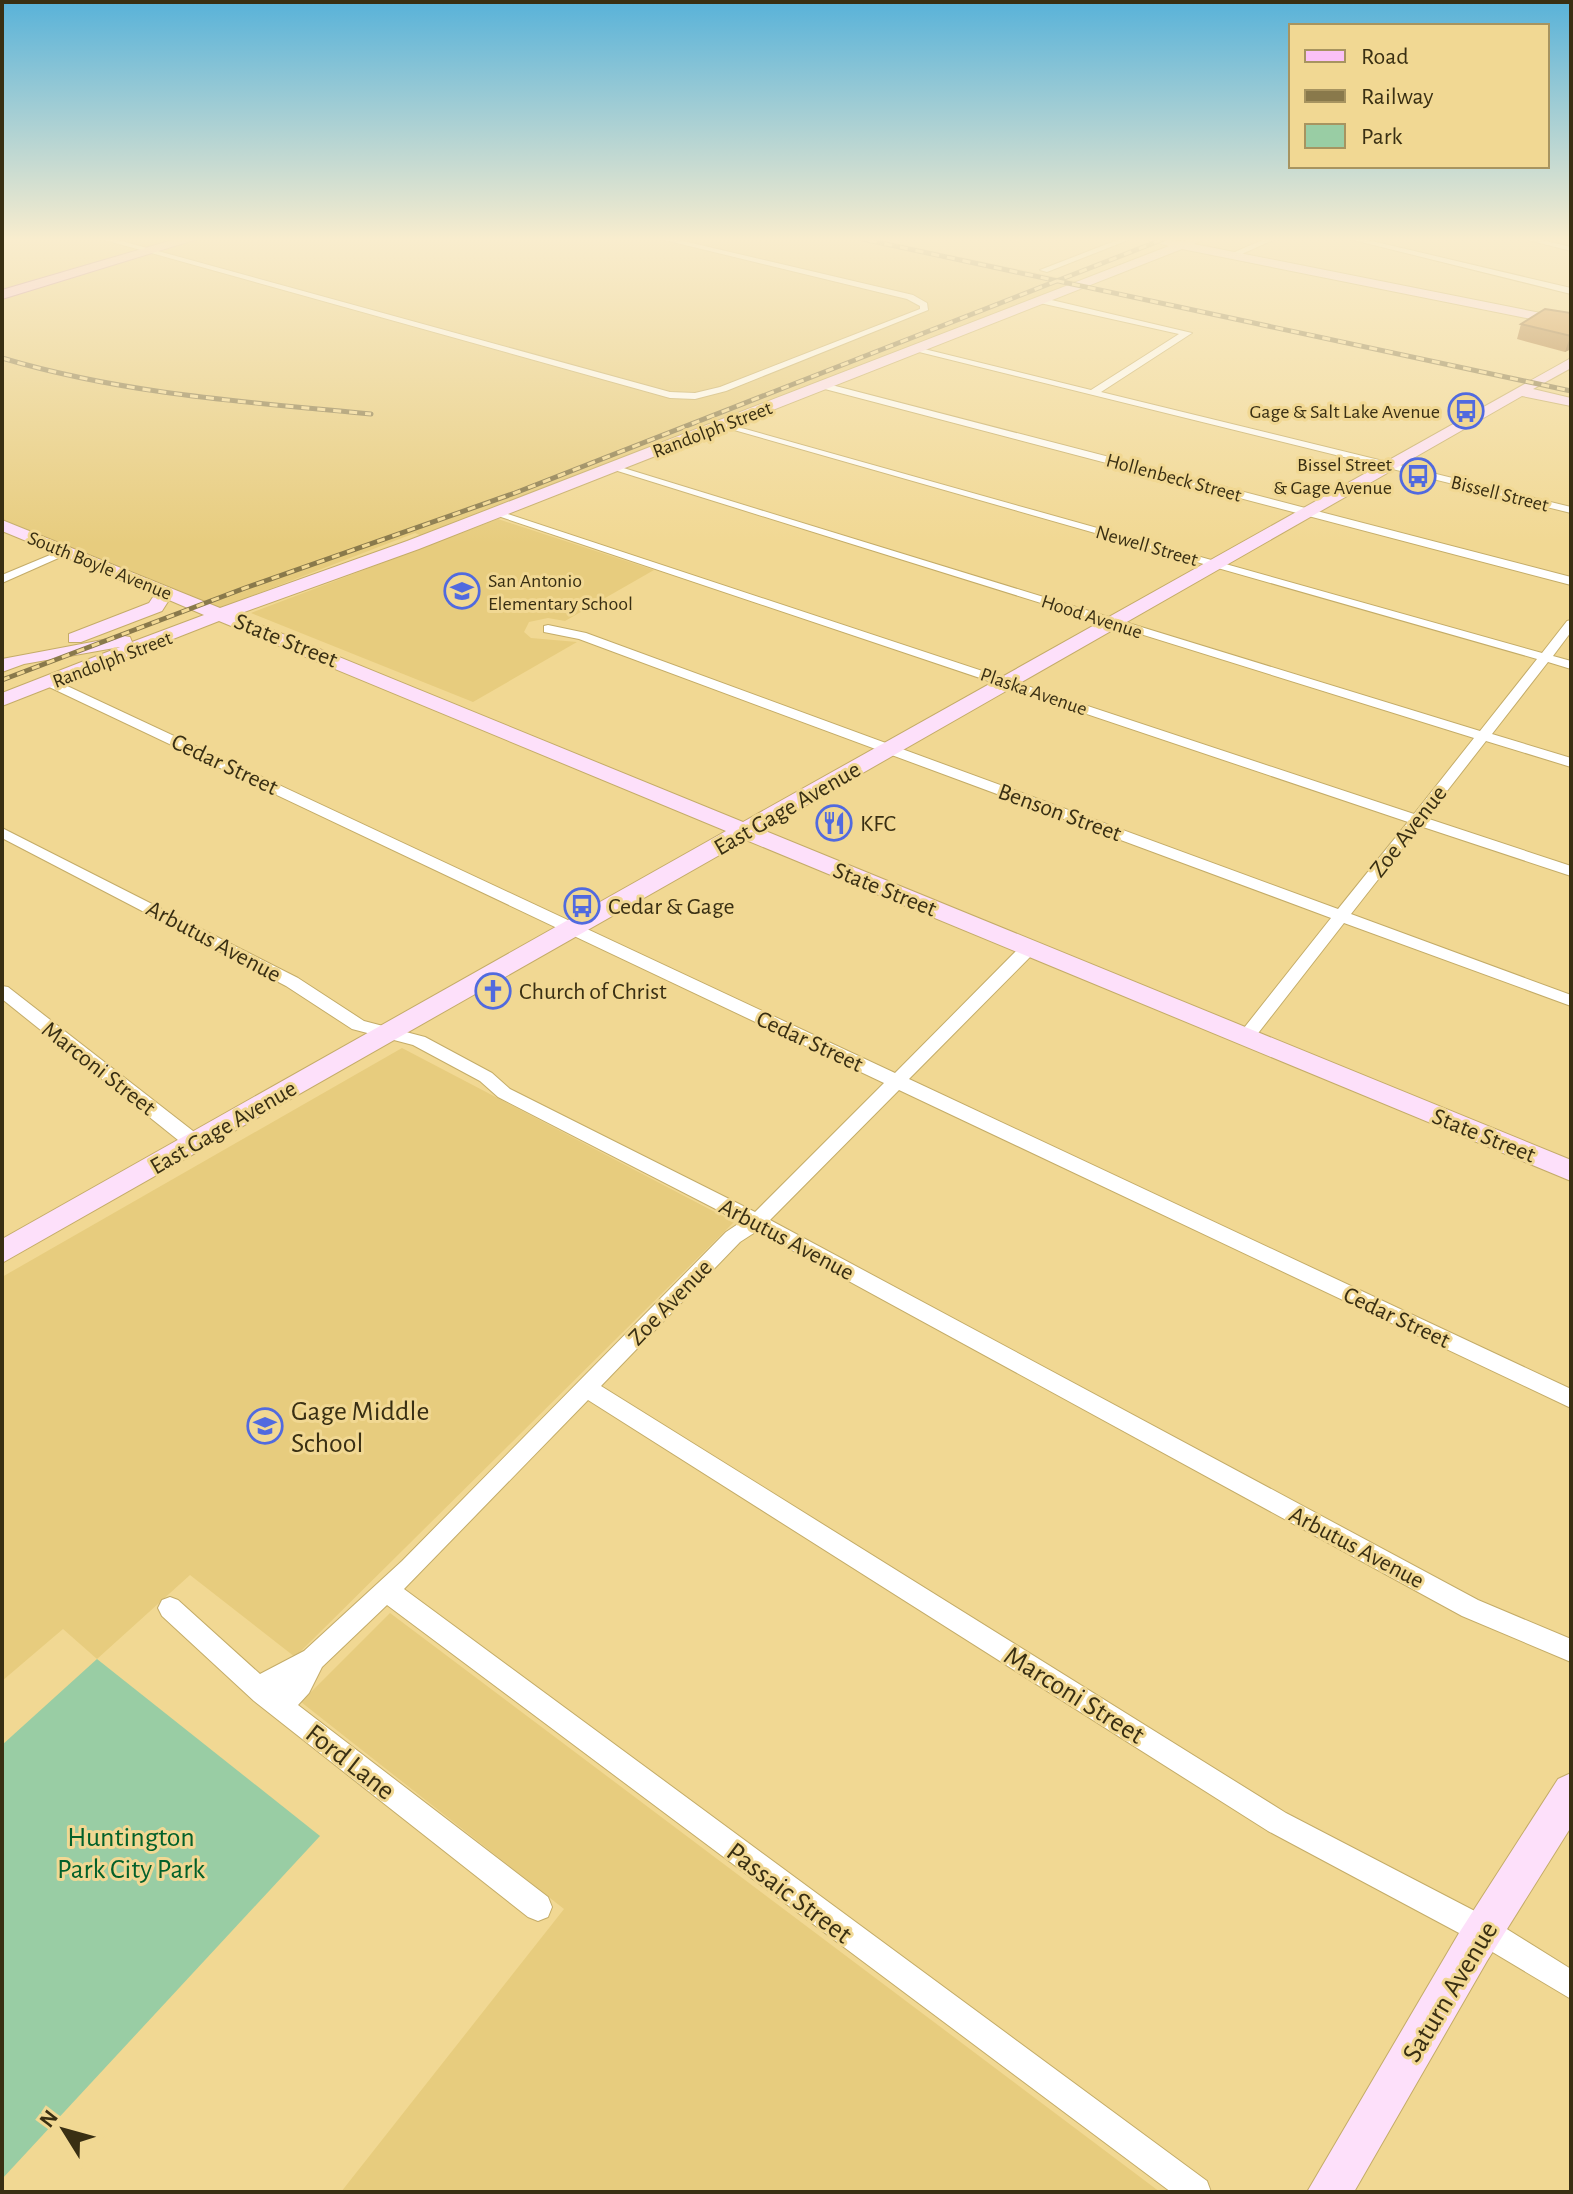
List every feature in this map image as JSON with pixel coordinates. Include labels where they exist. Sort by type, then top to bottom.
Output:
[{"type":"main road","name":"Randolph Street","points":[[2,700],[944,339]]},
{"type":"main road","name":"East Gage Avenue","points":[[2,1252],[1571,362]]},
{"type":"main road","points":[[1521,391],[1571,402]]},
{"type":"main road","name":"South Boyle Avenue","points":[[2,525],[199,605]]},
{"type":"main road","points":[[11,662],[142,613],[159,604],[165,592]]},
{"type":"main road","name":"State Street","points":[[199,605],[1571,1171]]},
{"type":"main road","name":"Randolph Street","points":[[11,662],[120,642],[220,614]]},
{"type":"main road","name":"Saturn Avenue","points":[[1329,2192],[1484,1931],[1571,1792]]},
{"type":"street","points":[[467,339],[667,395],[695,396],[723,389],[854,339]]},
{"type":"street","points":[[1093,393],[1177,339]]},
{"type":"street","name":"Bissell Street","points":[[916,350],[1571,510]]},
{"type":"street","name":"Hollenbeck Street","points":[[824,386],[1571,581]]},
{"type":"street","name":"Newell Street","points":[[724,424],[1571,665]]},
{"type":"street","name":"Hood Avenue","points":[[613,468],[1571,763]]},
{"type":"street","name":"Plaska Avenue","points":[[495,513],[1571,871]]},
{"type":"street","points":[[2,579],[66,552]]},
{"type":"street","name":"Zoe Avenue","points":[[1246,1037],[1571,624]]},
{"type":"street","name":"Benson Street","points":[[548,629],[582,636],[1571,1001]]},
{"type":"street","name":"Cedar Street","points":[[50,682],[1571,1399]]},
{"type":"street","name":"Arbutus Avenue","points":[[2,832],[292,982],[358,1025],[419,1041],[486,1077],[504,1093],[757,1222],[1470,1608],[1571,1651]]},
{"type":"street","name":"Zoe Avenue","points":[[257,1688],[313,1659],[587,1388],[733,1237],[757,1222],[1029,948]]},
{"type":"street","name":"Marconi Street","points":[[2,991],[195,1143]]},
{"type":"street","name":"Marconi Street","points":[[587,1388],[1277,1822],[1484,1931],[1571,1985]]},
{"type":"street","name":"Passaic Street","points":[[385,1589],[1196,2192]]},
{"type":"street","name":"Ford Lane","points":[[170,1608],[257,1688],[538,1907]]},
{"type":"street","name":"Zoe Avenue","points":[[280,1706],[300,1685],[313,1659]]},
{"type":"shaded area","points":[[2,339],[931,339],[422,536],[415,533],[210,612],[2,525]]},
{"type":"shaded area","name":"San Antonio Elementary School","points":[[498,519],[654,570],[565,621],[548,618],[529,622],[524,632],[531,638],[577,642],[473,702],[251,613]]},
{"type":"shaded area","name":"Gage Middle School","points":[[402,1048],[734,1222],[295,1657],[190,1575],[97,1659],[63,1629],[2,1681],[2,1277]]},
{"type":"shaded area","points":[[390,1613],[1160,2192],[341,2192],[564,1909],[301,1702]]},
{"type":"green space","name":"Huntington Park City Park","points":[[97,1659],[320,1836],[2,2179],[2,1745]]},
{"type":"railway","points":[[2,680],[245,588],[515,493],[907,339]]},
{"type":"railway","points":[[1330,339],[1571,391]]},
{"type":"railway","points":[[2,358],[139,388],[371,414]]},
{"type":"place","name":"Gage & Salt Lake Avenue","points":[[1466,411]]},
{"type":"place","name":"Bissel Street & Gage Avenue","points":[[1418,476]]},
{"type":"place","name":"San Antonio Elementary School","points":[[462,591]]},
{"type":"place","name":"KFC","points":[[834,823]]},
{"type":"place","name":"Cedar & Gage","points":[[582,906]]},
{"type":"place","name":"Church of Christ","points":[[493,991]]},
{"type":"place","name":"Gage Middle School","points":[[265,1426]]}]
